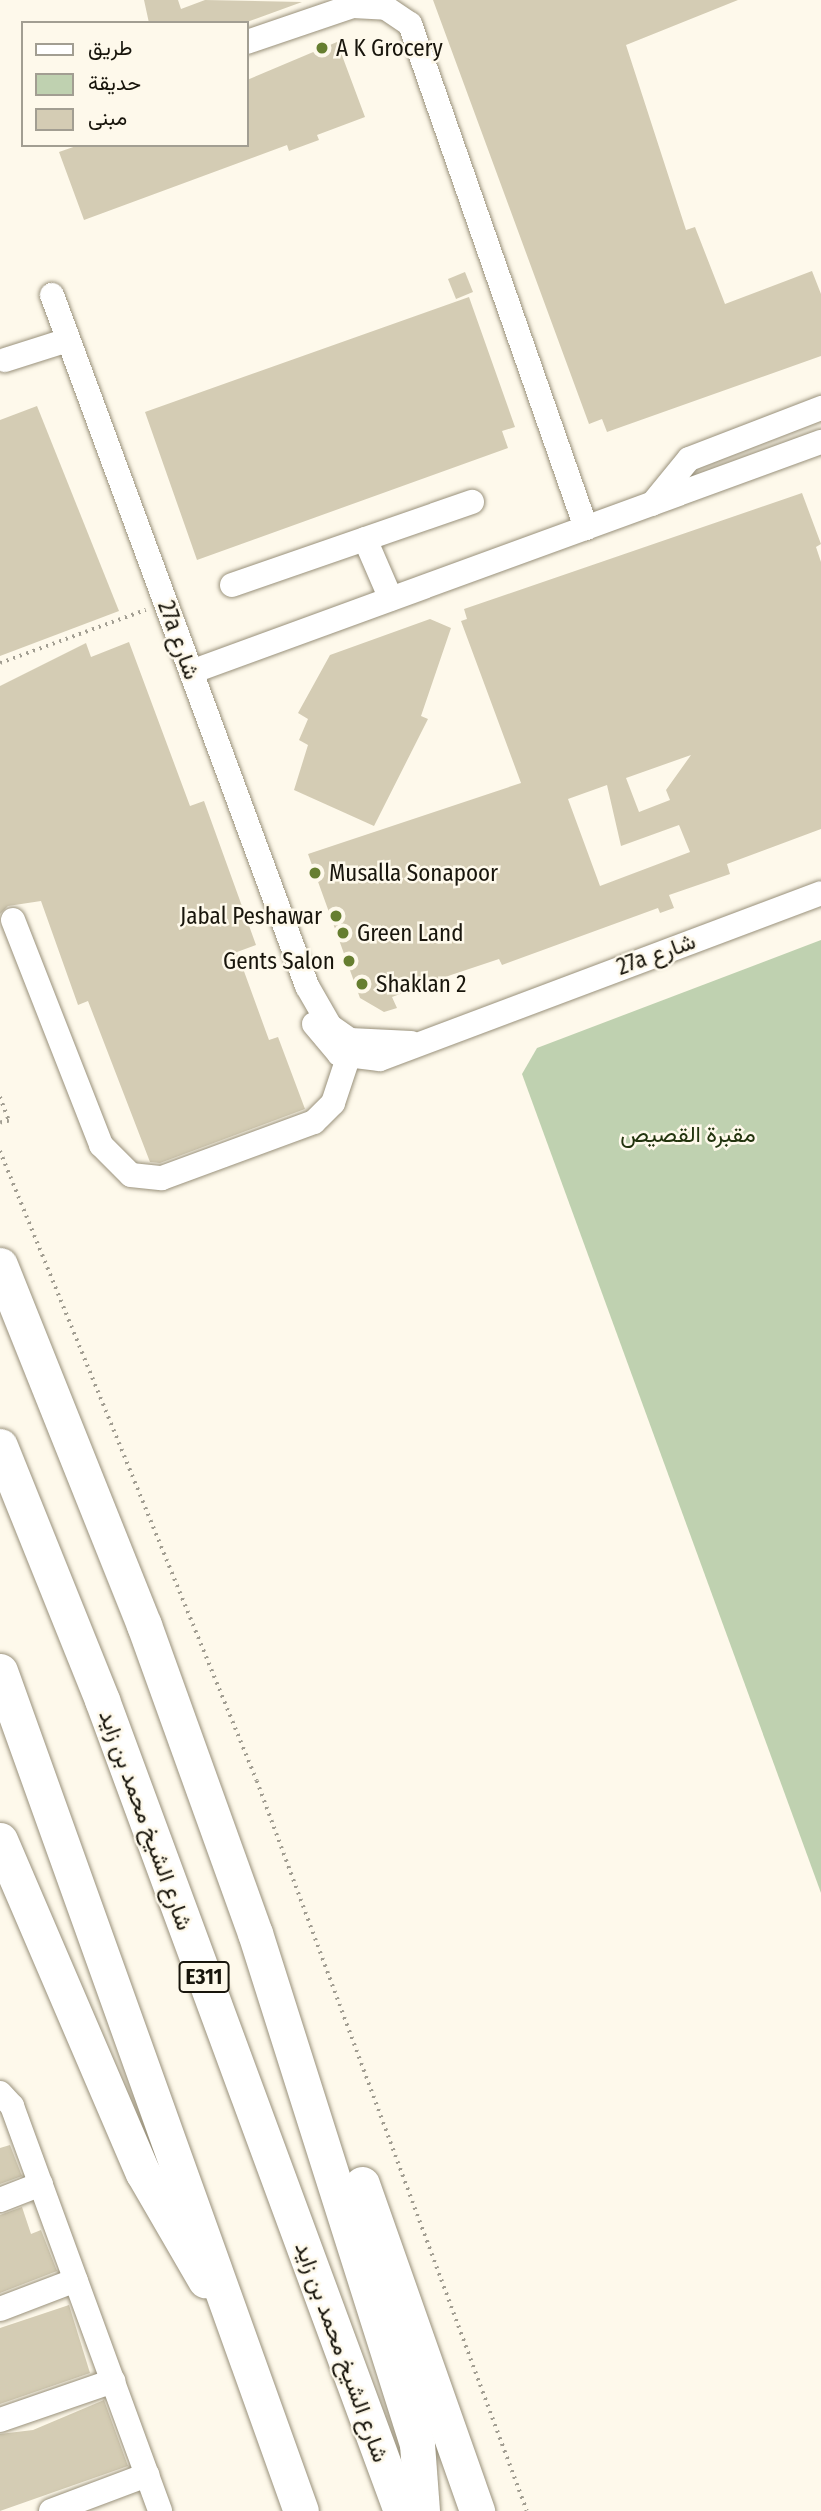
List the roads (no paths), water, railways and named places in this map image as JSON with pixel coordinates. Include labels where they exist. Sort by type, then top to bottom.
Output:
[{"type":"highway","points":[[0,1265],[144,1625],[255,1933],[417,2444],[422,2511]]},
{"type":"highway","name":"شارع الشيخ محمد بن زايد","points":[[0,1446],[102,1700],[401,2511]]},
{"type":"highway","points":[[0,1671],[301,2511]]},
{"type":"highway","points":[[0,1840],[143,2173],[239,2333]]},
{"type":"highway","points":[[255,1933],[345,2140],[477,2511]]},
{"type":"street","points":[[248,42],[323,15],[376,5],[412,12],[424,66],[586,528]]},
{"type":"street","points":[[323,15],[359,15],[388,25],[424,66]]},
{"type":"street","name":"27a شارع","points":[[52,295],[307,986],[318,1034],[348,1058],[380,1059],[411,1043],[821,893]]},
{"type":"street","points":[[5,360],[68,340]]},
{"type":"street","points":[[652,504],[689,459],[821,408]]},
{"type":"street","points":[[191,672],[821,442]]},
{"type":"street","points":[[232,585],[472,502]]},
{"type":"street","points":[[365,539],[391,599]]},
{"type":"street","points":[[13,920],[101,1145],[131,1175],[162,1178],[314,1122],[333,1102],[348,1058]]},
{"type":"street","name":"27a شارع","points":[[307,986],[330,1026],[350,1040],[411,1043]]},
{"type":"street","points":[[0,2093],[12,2106],[160,2511]]},
{"type":"street","points":[[0,2200],[41,2184]]},
{"type":"street","points":[[0,2309],[76,2280]]},
{"type":"street","points":[[0,2420],[113,2381]]},
{"type":"street","points":[[465,2474],[490,2511]]},
{"type":"street","points":[[51,2511],[148,2475]]},
{"type":"place","name":"A K Grocery","points":[[322,48]]},
{"type":"place","name":"Musalla Sonapoor","points":[[315,873]]},
{"type":"place","name":"Jabal Peshawar","points":[[336,916]]},
{"type":"place","name":"Green Land","points":[[343,933]]},
{"type":"place","name":"Gents Salon","points":[[349,961]]},
{"type":"place","name":"Shaklan 2","points":[[362,984]]},
{"type":"park label","name":"مقبرة القصيص","points":[[688,1134]]}]
